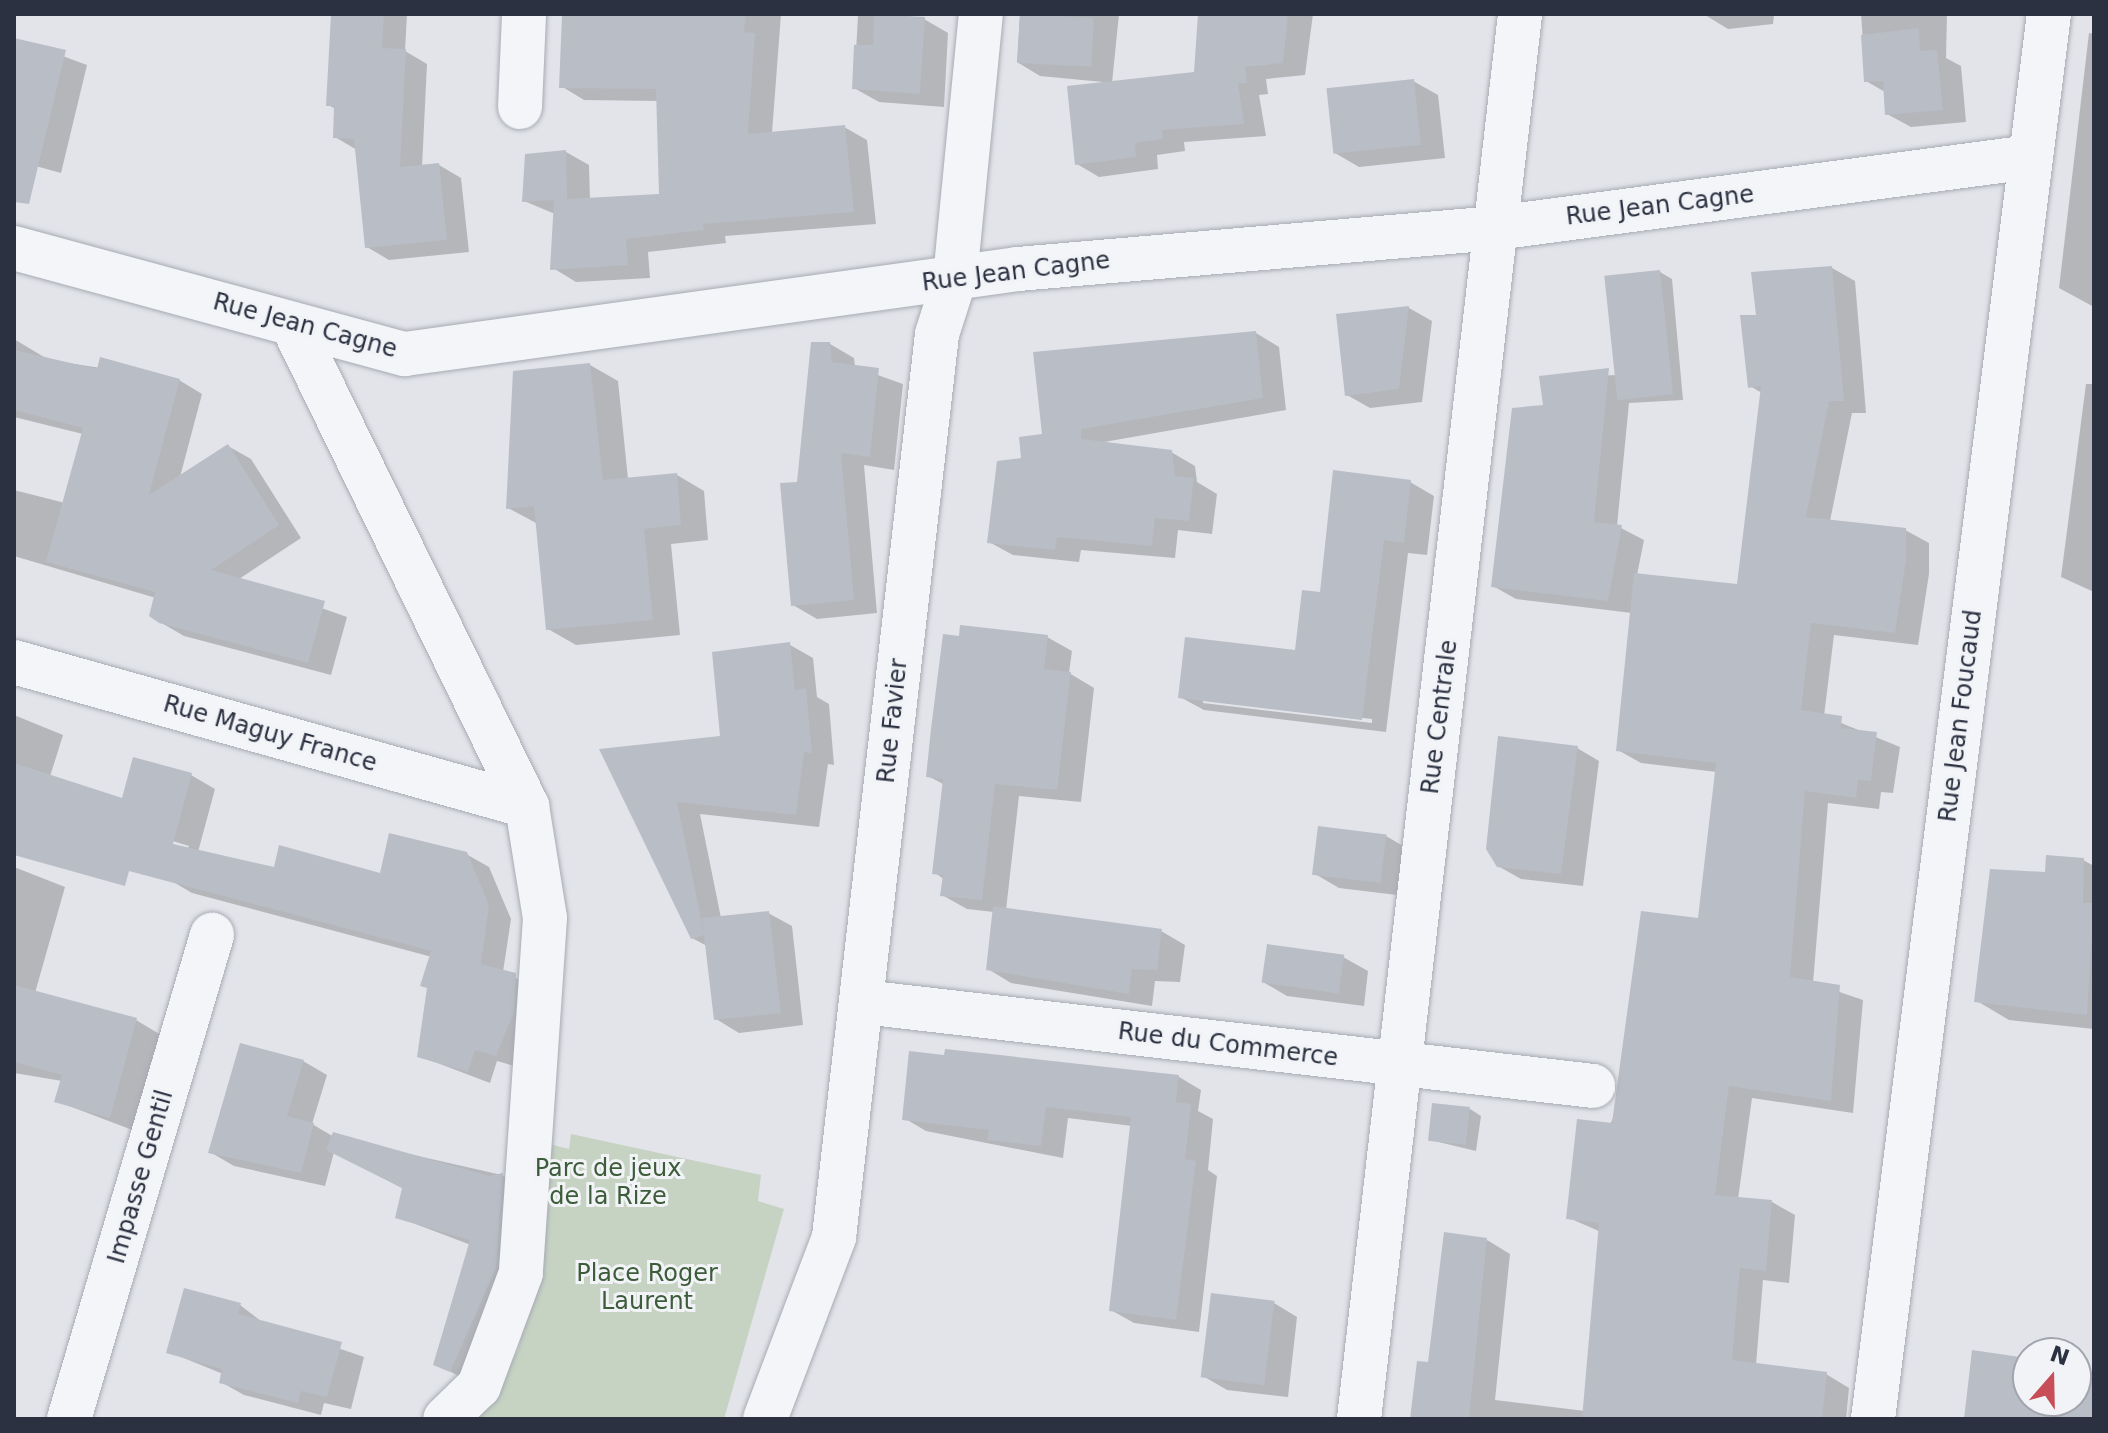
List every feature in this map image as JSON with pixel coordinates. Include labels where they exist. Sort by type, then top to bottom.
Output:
[{"type":"street","points":[[520,107],[524,14]]},
{"type":"street","name":"Rue Favier","points":[[765,1419],[834,1237],[937,334],[955,278],[981,14]]},
{"type":"street","name":"Rue Centrale","points":[[1359,1419],[1520,14]]},
{"type":"street","name":"Rue Jean Foucaud","points":[[1873,1419],[2049,14]]},
{"type":"street","name":"Rue Jean Cagne","points":[[14,248],[405,354],[955,278],[1496,228],[2030,157]]},
{"type":"street","points":[[293,326],[527,806],[545,918],[521,1273],[479,1386],[445,1419]]},
{"type":"street","name":"Rue Maguy France","points":[[14,662],[527,806]]},
{"type":"street","name":"Impasse Gentil","points":[[69,1419],[212,935]]},
{"type":"street","name":"Rue du Commerce","points":[[863,1002],[1593,1086]]},
{"type":"green space","name":"Place Roger Laurent","points":[[571,1134],[761,1175],[758,1201],[784,1209],[724,1419],[474,1419],[518,1350],[537,1275],[549,1144],[569,1149]]},
{"type":"building","points":[[331,14],[384,14],[382,48],[406,49],[400,167],[439,163],[447,240],[365,248],[354,139],[333,138],[334,106],[326,106]]},
{"type":"building","points":[[746,14],[744,32],[755,33],[748,134],[845,125],[854,212],[703,224],[704,230],[626,239],[628,265],[550,270],[554,200],[522,202],[525,154],[566,150],[567,199],[659,194],[656,89],[559,88],[562,15]]},
{"type":"building","points":[[874,14],[925,17],[920,94],[852,89],[854,45],[873,45]]},
{"type":"building","points":[[1020,14],[1094,18],[1091,67],[1017,63]]},
{"type":"building","points":[[1198,14],[1288,14],[1283,63],[1245,67],[1247,83],[1238,83],[1244,124],[1162,130],[1163,139],[1135,143],[1136,157],[1075,165],[1067,86],[1194,72]]},
{"type":"building","points":[[1919,28],[1920,51],[1937,50],[1943,110],[1885,115],[1883,81],[1864,82],[1861,35]]},
{"type":"building","points":[[14,38],[66,50],[29,204],[14,202]]},
{"type":"building","points":[[1414,79],[1421,145],[1333,154],[1326,88]]},
{"type":"building","points":[[1832,266],[1844,401],[1829,401],[1806,517],[1906,528],[1906,560],[1895,633],[1811,623],[1801,710],[1842,716],[1841,728],[1877,732],[1871,781],[1858,780],[1856,798],[1805,791],[1790,977],[1840,985],[1831,1101],[1729,1086],[1715,1195],[1772,1200],[1766,1271],[1740,1268],[1732,1360],[1827,1372],[1822,1419],[1582,1419],[1599,1223],[1566,1219],[1577,1119],[1612,1123],[1641,911],[1698,918],[1716,763],[1616,751],[1634,573],[1737,584],[1761,386],[1748,388],[1740,315],[1756,315],[1751,272]]},
{"type":"building","points":[[1660,270],[1673,394],[1617,400],[1604,276]]},
{"type":"building","points":[[1409,306],[1399,389],[1345,396],[1336,314]]},
{"type":"building","points":[[1256,331],[1263,398],[1081,429],[1081,439],[1172,450],[1175,476],[1194,478],[1189,521],[1155,518],[1152,546],[1057,537],[1055,550],[987,543],[997,461],[1021,458],[1019,437],[1042,434],[1033,352]]},
{"type":"building","points":[[811,342],[830,342],[832,362],[879,368],[870,457],[841,453],[854,600],[791,606],[780,483],[797,482]]},
{"type":"building","points":[[14,350],[97,369],[100,357],[180,379],[149,495],[228,444],[279,525],[211,570],[325,601],[308,663],[159,623],[149,616],[155,592],[46,562],[83,428],[14,410]]},
{"type":"building","points":[[590,363],[603,480],[677,473],[681,525],[644,529],[653,620],[546,630],[534,506],[506,509],[513,371]]},
{"type":"building","points":[[1609,368],[1594,522],[1622,525],[1608,601],[1491,587],[1512,408],[1543,405],[1539,376]]},
{"type":"building","points":[[1333,470],[1411,480],[1404,543],[1384,540],[1362,720],[1178,698],[1185,637],[1295,650],[1302,590],[1320,592]]},
{"type":"building","points":[[960,625],[1048,635],[1044,669],[1071,672],[1057,790],[995,784],[982,900],[940,896],[943,875],[932,874],[943,779],[926,777],[931,729],[943,634],[959,636]]},
{"type":"building","points":[[790,642],[795,690],[806,688],[812,753],[804,752],[796,815],[677,802],[704,933],[702,918],[769,911],[781,1013],[714,1020],[704,935],[691,939],[599,749],[720,736],[712,652]]},
{"type":"building","points":[[1498,736],[1578,746],[1561,874],[1497,867],[1486,849]]},
{"type":"building","points":[[133,757],[192,773],[173,844],[274,867],[279,845],[380,873],[389,833],[467,852],[489,905],[481,964],[516,973],[514,1012],[496,1056],[475,1050],[468,1072],[417,1057],[427,988],[420,986],[431,951],[129,871],[125,886],[14,855],[14,763],[122,798]]},
{"type":"building","points":[[1318,826],[1386,834],[1381,883],[1312,875]]},
{"type":"building","points":[[2046,855],[2084,858],[2083,903],[2094,903],[2087,1015],[1974,1002],[1990,869],[2045,872]]},
{"type":"building","points":[[993,906],[1162,929],[1157,970],[1132,969],[1129,994],[986,970]]},
{"type":"building","points":[[1267,944],[1344,955],[1339,993],[1262,983]]},
{"type":"building","points":[[14,985],[137,1018],[110,1118],[54,1102],[62,1075],[14,1062]]},
{"type":"building","points":[[240,1043],[304,1060],[287,1116],[314,1123],[301,1173],[208,1153]]},
{"type":"building","points":[[945,1049],[1179,1075],[1176,1102],[1191,1104],[1185,1159],[1196,1161],[1176,1320],[1109,1311],[1131,1117],[1046,1107],[1041,1146],[987,1140],[989,1130],[902,1120],[909,1051],[944,1055]]},
{"type":"building","points":[[1432,1103],[1470,1107],[1466,1145],[1428,1141]]},
{"type":"building","points":[[333,1132],[489,1176],[503,1173],[496,1268],[450,1372],[433,1365],[470,1240],[395,1218],[402,1188],[326,1150]]},
{"type":"building","points":[[1444,1232],[1487,1238],[1469,1419],[1410,1419],[1417,1361],[1428,1362]]},
{"type":"building","points":[[184,1288],[241,1303],[238,1314],[342,1342],[327,1397],[301,1391],[298,1403],[219,1383],[222,1369],[166,1353]]},
{"type":"building","points":[[1211,1293],[1275,1301],[1264,1385],[1201,1377]]},
{"type":"building","points":[[1972,1350],[2012,1356],[2012,1417],[2092,1417],[2094,1373],[2094,1419],[1964,1419]]},
{"type":"park label","name":"Parc de jeux de la Rize","points":[[608,1183]]}]
